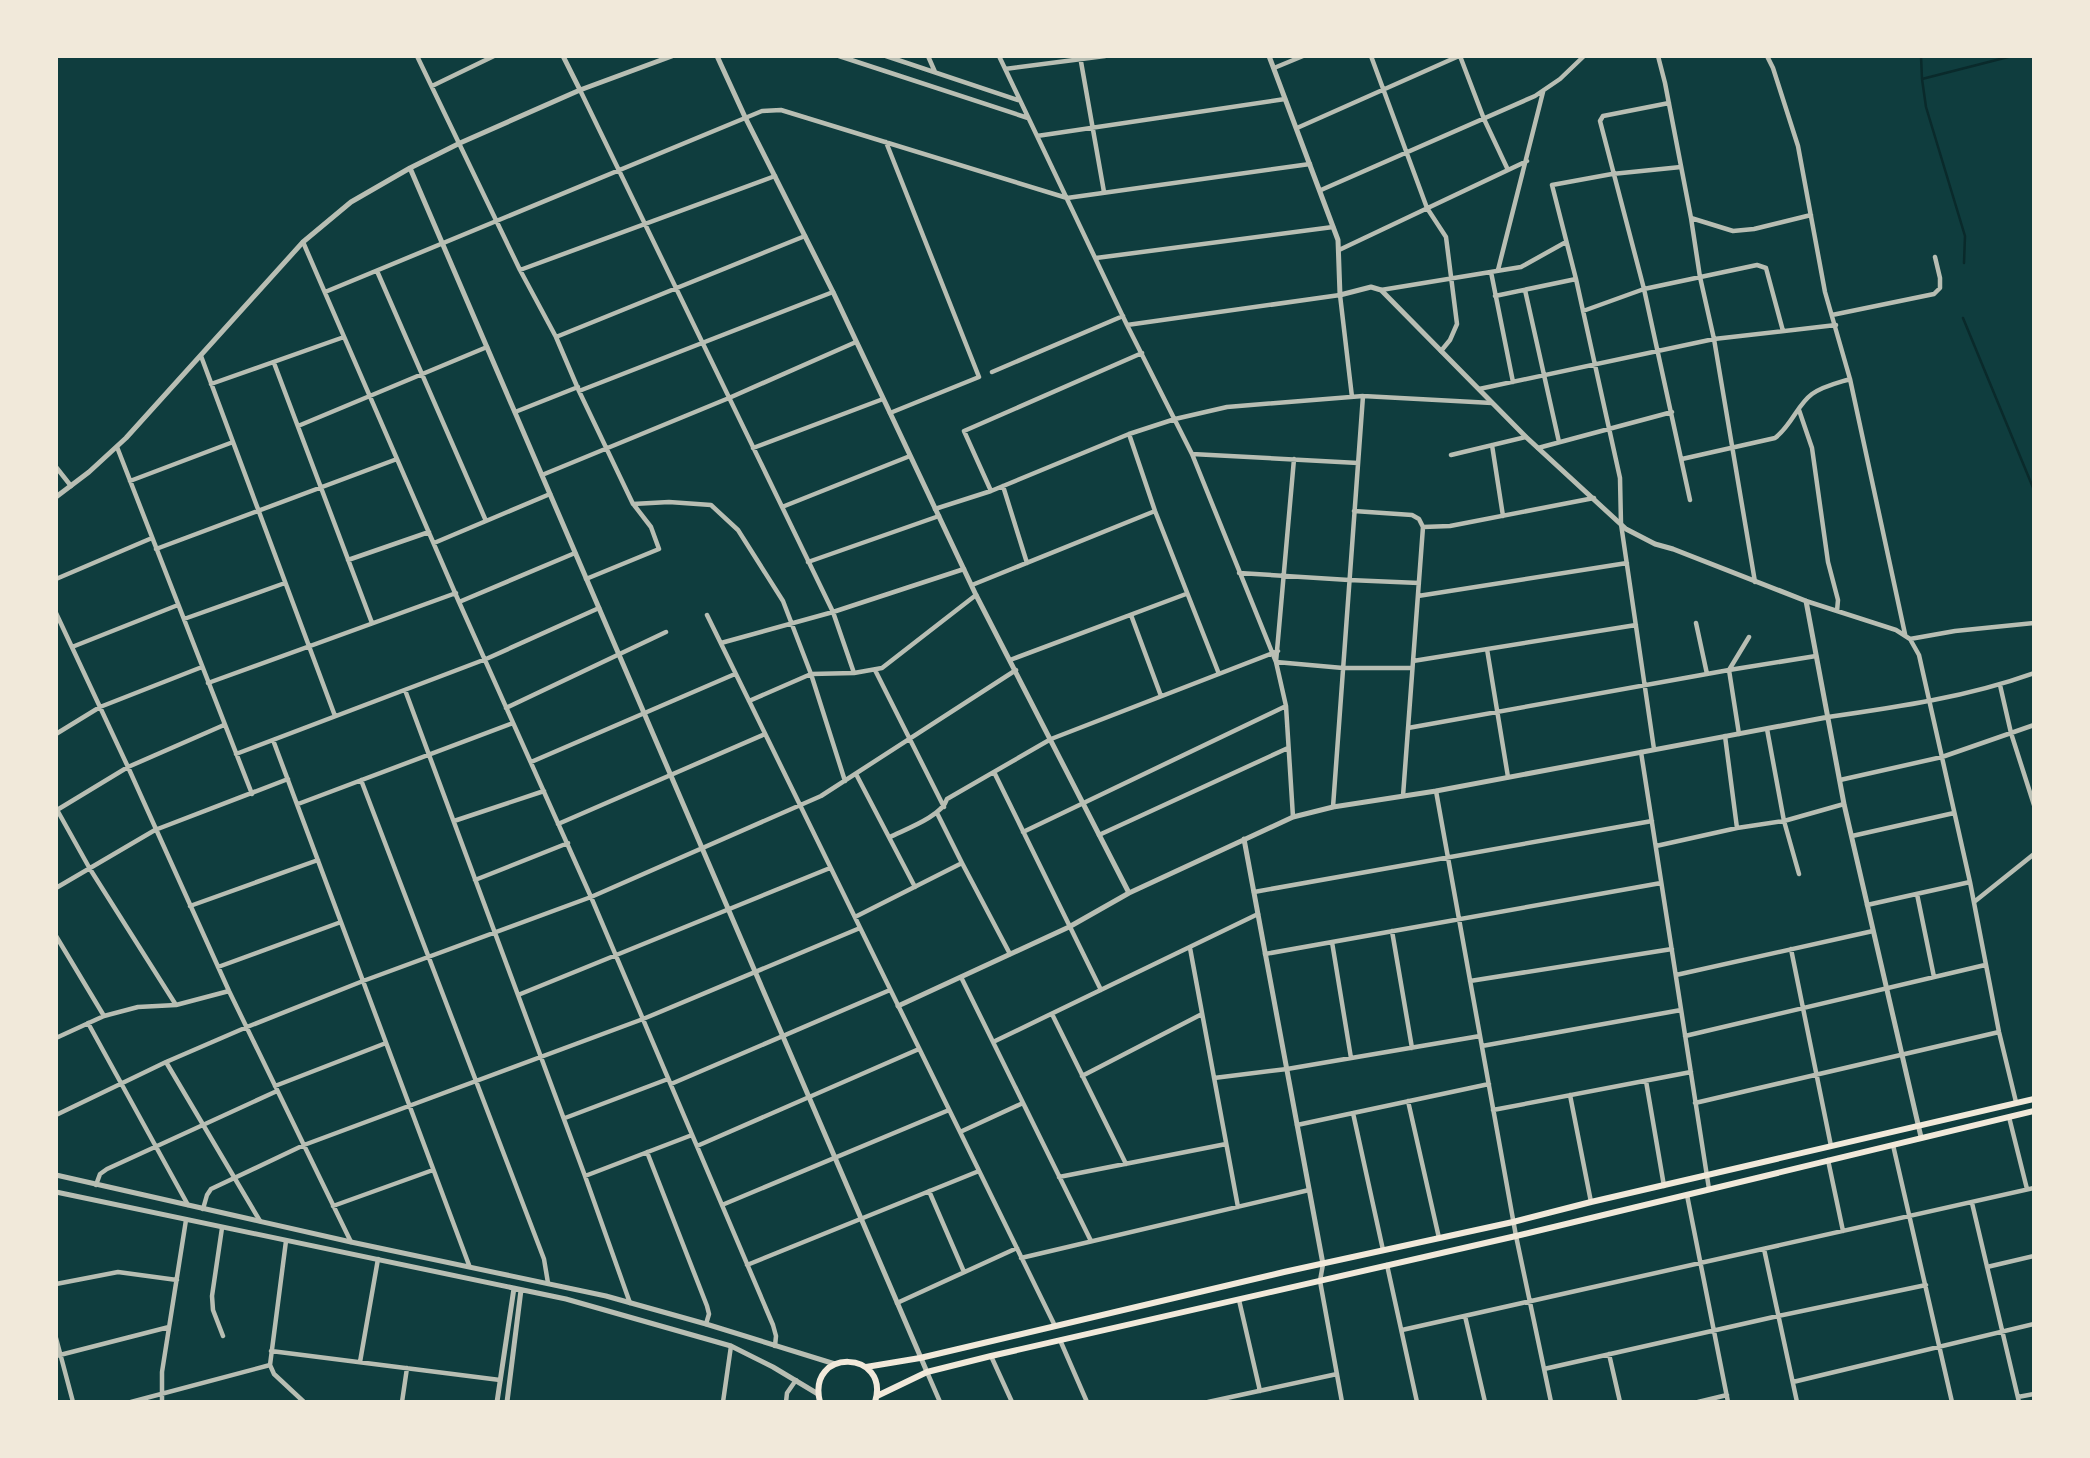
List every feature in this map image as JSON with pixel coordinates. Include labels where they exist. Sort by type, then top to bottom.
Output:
[{"type":"main road","points":[[819,1398],[822,1376],[835,1364],[851,1361],[866,1367],[920,1358],[2034,1099]]},
{"type":"main road","points":[[866,1367],[875,1380],[876,1399],[927,1372],[991,1356],[1516,1236],[2034,1111]]},
{"type":"street","points":[[417,56],[520,270],[556,337],[633,504],[650,527],[659,549],[586,579]]},
{"type":"street","points":[[432,86],[494,56]]},
{"type":"street","points":[[563,56],[833,612],[854,673]]},
{"type":"street","points":[[56,497],[117,447],[303,242],[351,202],[460,143],[580,90],[672,56]]},
{"type":"street","points":[[717,56],[833,292],[976,595],[1129,894]]},
{"type":"street","points":[[839,56],[1028,118]]},
{"type":"street","points":[[886,56],[1019,100]]},
{"type":"street","points":[[928,56],[936,72]]},
{"type":"street","points":[[999,56],[1127,325],[1192,454],[1239,573],[1275,652]]},
{"type":"street","points":[[1005,69],[1105,56]]},
{"type":"street","points":[[1269,56],[1321,190],[1339,250],[1340,295],[1352,397]]},
{"type":"street","points":[[1274,68],[1303,56]]},
{"type":"street","points":[[1371,56],[1427,208],[1446,237],[1457,324],[1450,340],[1441,351]]},
{"type":"street","points":[[1297,128],[1460,56],[1484,119],[1508,170]]},
{"type":"street","points":[[1321,190],[1544,91],[1584,56]]},
{"type":"street","points":[[1658,56],[1714,339],[1755,582]]},
{"type":"street","points":[[1767,56],[1798,146],[1825,292],[1850,379],[1905,634]]},
{"type":"street","points":[[1080,58],[1104,192]]},
{"type":"street","points":[[1498,271],[1544,91]]},
{"type":"street","points":[[1037,136],[1286,99]]},
{"type":"street","points":[[1669,103],[1601,118],[1612,174],[1644,289],[1690,500]]},
{"type":"street","points":[[325,292],[762,111],[781,110],[1067,198],[1311,164]]},
{"type":"street","points":[[886,142],[979,377],[890,413]]},
{"type":"street","points":[[1339,250],[1527,161]]},
{"type":"street","points":[[1654,749],[1621,524],[1620,478],[1576,279],[1552,185],[1612,174],[1681,167]]},
{"type":"street","points":[[410,168],[940,1402]]},
{"type":"street","points":[[520,270],[775,176]]},
{"type":"street","points":[[1691,218],[1733,231],[1754,229],[1811,215]]},
{"type":"street","points":[[1096,258],[1333,227]]},
{"type":"street","points":[[556,337],[805,236]]},
{"type":"street","points":[[303,242],[459,602],[617,956],[773,1325],[775,1346]]},
{"type":"street","points":[[1127,325],[1340,295],[1371,287],[1381,290],[1521,267],[1566,242]]},
{"type":"street","points":[[1832,315],[1934,294],[1940,289],[1935,257]]},
{"type":"street","points":[[1583,311],[1644,289],[1763,265],[1768,274],[1783,331]]},
{"type":"street","points":[[377,271],[486,521]]},
{"type":"street","points":[[1491,272],[1513,382]]},
{"type":"street","points":[[1495,296],[1576,279]]},
{"type":"street","points":[[1381,290],[1526,437],[1638,537],[1806,601],[1905,634],[1910,639],[1919,655],[1970,882],[1999,1032],[2017,1102]]},
{"type":"street","points":[[1525,290],[1559,442]]},
{"type":"street","points":[[515,412],[833,292]]},
{"type":"street","points":[[992,372],[1123,316]]},
{"type":"street","points":[[1479,389],[1714,339],[1836,325]]},
{"type":"street","points":[[211,384],[344,337]]},
{"type":"street","points":[[542,475],[856,342]]},
{"type":"street","points":[[298,426],[487,347]]},
{"type":"street","points":[[991,491],[964,431],[1142,353]]},
{"type":"street","points":[[201,356],[335,716]]},
{"type":"street","points":[[274,363],[372,623]]},
{"type":"street","points":[[1682,459],[1775,438],[1784,431],[1811,395],[1827,386],[1850,379]]},
{"type":"street","points":[[1333,807],[1363,396]]},
{"type":"street","points":[[935,509],[991,491],[1129,434],[1175,419],[1227,407],[1363,396],[1492,402]]},
{"type":"street","points":[[753,448],[883,399]]},
{"type":"street","points":[[1798,410],[1812,448],[1828,562],[1838,600],[1837,611]]},
{"type":"street","points":[[1538,448],[1672,412]]},
{"type":"street","points":[[1129,434],[1154,511],[1219,674]]},
{"type":"street","points":[[1451,455],[1526,437]]},
{"type":"street","points":[[130,481],[233,442]]},
{"type":"street","points":[[1492,445],[1503,516]]},
{"type":"street","points":[[117,447],[252,794]]},
{"type":"street","points":[[1192,454],[1358,463]]},
{"type":"street","points":[[782,507],[910,456]]},
{"type":"street","points":[[156,549],[397,459]]},
{"type":"street","points":[[1293,817],[1286,706],[1275,652],[1294,459]]},
{"type":"street","points":[[56,467],[71,486]]},
{"type":"street","points":[[1003,486],[1027,563]]},
{"type":"street","points":[[434,543],[550,494]]},
{"type":"street","points":[[1423,527],[1450,526],[1595,498]]},
{"type":"street","points":[[633,504],[668,502],[711,505],[738,530],[779,593],[811,674],[845,781]]},
{"type":"street","points":[[972,585],[1154,511]]},
{"type":"street","points":[[1354,511],[1412,515],[1419,519],[1423,527],[1403,796]]},
{"type":"street","points":[[808,562],[939,516]]},
{"type":"street","points":[[348,559],[429,532]]},
{"type":"street","points":[[56,579],[152,538]]},
{"type":"street","points":[[459,602],[575,552]]},
{"type":"street","points":[[1418,596],[1627,563]]},
{"type":"street","points":[[721,643],[833,612],[964,569]]},
{"type":"street","points":[[1239,573],[1419,583]]},
{"type":"street","points":[[184,619],[285,583]]},
{"type":"street","points":[[208,683],[456,593]]},
{"type":"street","points":[[1010,660],[1186,594]]},
{"type":"street","points":[[749,702],[811,674],[854,673],[882,668],[976,595]]},
{"type":"street","points":[[1806,601],[1844,804],[1921,1137]]},
{"type":"street","points":[[72,647],[178,605]]},
{"type":"street","points":[[236,754],[486,659],[599,608]]},
{"type":"street","points":[[56,613],[218,967],[351,1241]]},
{"type":"street","points":[[707,615],[1055,1327]]},
{"type":"street","points":[[1132,615],[1161,696]]},
{"type":"street","points":[[56,628],[61,623]]},
{"type":"street","points":[[1696,623],[1707,674]]},
{"type":"street","points":[[1910,639],[2034,623]]},
{"type":"street","points":[[1413,662],[1636,625]]},
{"type":"street","points":[[506,708],[666,632]]},
{"type":"street","points":[[1739,734],[1729,670],[1749,637]]},
{"type":"street","points":[[1487,649],[1508,777]]},
{"type":"street","points":[[890,837],[937,813],[945,808],[947,799],[1051,738],[1275,652]]},
{"type":"street","points":[[1408,728],[1816,656]]},
{"type":"street","points":[[1276,662],[1343,668],[1412,668]]},
{"type":"street","points":[[56,734],[100,707],[202,667]]},
{"type":"street","points":[[875,670],[945,808]]},
{"type":"street","points":[[56,1115],[166,1062],[247,1027],[591,897],[821,796],[1016,670]]},
{"type":"street","points":[[898,1006],[1069,927],[1129,894],[1293,817],[1333,807],[1436,791],[1725,736],[1929,702],[2000,685],[2034,673]]},
{"type":"street","points":[[531,762],[736,674]]},
{"type":"street","points":[[2000,685],[2011,733],[2034,805]]},
{"type":"street","points":[[405,690],[630,1303]]},
{"type":"street","points":[[1023,832],[1286,706]]},
{"type":"street","points":[[298,804],[513,723]]},
{"type":"street","points":[[176,1005],[90,869],[57,809],[128,767],[225,724]]},
{"type":"street","points":[[1840,780],[1942,757],[2034,725]]},
{"type":"street","points":[[1767,729],[1784,821],[1799,874]]},
{"type":"street","points":[[558,824],[765,734]]},
{"type":"street","points":[[1725,736],[1737,828]]},
{"type":"street","points":[[274,740],[469,1265]]},
{"type":"street","points":[[1098,835],[1288,748]]},
{"type":"street","points":[[1641,752],[1709,1189]]},
{"type":"street","points":[[994,772],[1101,990]]},
{"type":"street","points":[[856,774],[915,887]]},
{"type":"street","points":[[56,888],[155,830],[288,779]]},
{"type":"street","points":[[361,780],[544,1259],[548,1283]]},
{"type":"street","points":[[454,821],[544,791]]},
{"type":"street","points":[[1436,791],[1513,1222],[1551,1402]]},
{"type":"street","points":[[1656,846],[1737,828],[1784,821],[1844,804]]},
{"type":"street","points":[[937,813],[1010,954]]},
{"type":"street","points":[[1852,836],[1954,813]]},
{"type":"street","points":[[1254,891],[1652,821]]},
{"type":"street","points":[[1244,839],[1323,1264],[1320,1281],[1342,1402]]},
{"type":"street","points":[[475,880],[568,843]]},
{"type":"street","points":[[1974,902],[2034,854]]},
{"type":"street","points":[[190,906],[318,860]]},
{"type":"street","points":[[855,917],[962,863]]},
{"type":"street","points":[[518,995],[830,867]]},
{"type":"street","points":[[1867,905],[1970,882]]},
{"type":"street","points":[[1265,954],[1661,883]]},
{"type":"street","points":[[1917,894],[1934,977]]},
{"type":"street","points":[[993,1042],[1258,914]]},
{"type":"street","points":[[218,967],[341,922]]},
{"type":"street","points":[[203,1209],[211,1189],[304,1145],[643,1019],[860,929]]},
{"type":"street","points":[[1392,931],[1412,1048]]},
{"type":"street","points":[[1676,975],[1873,931]]},
{"type":"street","points":[[56,936],[104,1016]]},
{"type":"street","points":[[1332,942],[1351,1058]]},
{"type":"street","points":[[1190,948],[1238,1207]]},
{"type":"street","points":[[1470,981],[1672,949]]},
{"type":"street","points":[[1791,949],[1831,1146]]},
{"type":"street","points":[[1685,1036],[1985,965]]},
{"type":"street","points":[[961,977],[1091,1241]]},
{"type":"street","points":[[56,1038],[104,1016],[138,1007],[176,1005],[229,990]]},
{"type":"street","points":[[564,1118],[670,1081],[890,990]]},
{"type":"street","points":[[1482,1046],[1681,1010]]},
{"type":"street","points":[[1052,1014],[1126,1164]]},
{"type":"street","points":[[1083,1076],[1202,1014]]},
{"type":"street","points":[[88,1023],[188,1205]]},
{"type":"street","points":[[1695,1103],[1999,1032]]},
{"type":"street","points":[[1214,1078],[1287,1069],[1480,1036]]},
{"type":"street","points":[[96,1185],[100,1174],[107,1169],[276,1088],[386,1043]]},
{"type":"street","points":[[697,1146],[919,1049]]},
{"type":"street","points":[[166,1062],[260,1221]]},
{"type":"street","points":[[1493,1110],[1691,1072]]},
{"type":"street","points":[[1646,1081],[1664,1186]]},
{"type":"street","points":[[1297,1125],[1489,1084]]},
{"type":"street","points":[[1570,1095],[1591,1202]]},
{"type":"street","points":[[1408,1101],[1439,1238]]},
{"type":"street","points":[[960,1132],[1023,1103]]},
{"type":"street","points":[[722,1205],[949,1110]]},
{"type":"street","points":[[1353,1113],[1383,1250]]},
{"type":"street","points":[[2009,1117],[2027,1189]]},
{"type":"street","points":[[585,1176],[692,1135]]},
{"type":"street","points":[[1059,1177],[1226,1144]]},
{"type":"street","points":[[1893,1145],[1952,1402]]},
{"type":"street","points":[[647,1152],[707,1307],[709,1314],[706,1324]]},
{"type":"street","points":[[1828,1160],[1843,1232]]},
{"type":"street","points":[[333,1206],[433,1170]]},
{"type":"street","points":[[747,1265],[979,1171]]},
{"type":"street","points":[[56,1175],[606,1296],[835,1364]]},
{"type":"street","points":[[1402,1330],[2034,1188]]},
{"type":"street","points":[[1021,1258],[1309,1190]]},
{"type":"street","points":[[929,1191],[964,1272]]},
{"type":"street","points":[[56,1192],[566,1299],[731,1346],[796,1380],[819,1398]]},
{"type":"street","points":[[1687,1194],[1728,1402]]},
{"type":"street","points":[[1972,1203],[2018,1400],[2034,1394]]},
{"type":"street","points":[[162,1402],[169,1327],[186,1220]]},
{"type":"street","points":[[222,1228],[212,1303],[223,1336]]},
{"type":"street","points":[[286,1241],[270,1365],[274,1374],[304,1402]]},
{"type":"street","points":[[897,1303],[1017,1248]]},
{"type":"street","points":[[1764,1249],[1797,1402]]},
{"type":"street","points":[[1987,1267],[2034,1256]]},
{"type":"street","points":[[360,1362],[378,1259]]},
{"type":"street","points":[[1387,1264],[1417,1401],[1409,1402]]},
{"type":"street","points":[[56,1284],[118,1272],[177,1280]]},
{"type":"street","points":[[1545,1369],[1778,1316],[1926,1286]]},
{"type":"street","points":[[497,1402],[514,1288]]},
{"type":"street","points":[[507,1402],[521,1290]]},
{"type":"street","points":[[1239,1299],[1260,1391]]},
{"type":"street","points":[[1465,1316],[1485,1402]]},
{"type":"street","points":[[1793,1381],[2034,1324]]},
{"type":"street","points":[[58,1356],[169,1327]]},
{"type":"street","points":[[56,1338],[58,1356],[73,1402]]},
{"type":"street","points":[[1060,1340],[1087,1402]]},
{"type":"street","points":[[723,1402],[731,1346]]},
{"type":"street","points":[[271,1351],[500,1380]]},
{"type":"street","points":[[1609,1354],[1620,1402]]},
{"type":"street","points":[[991,1356],[1012,1402]]},
{"type":"street","points":[[131,1402],[270,1365]]},
{"type":"street","points":[[402,1402],[407,1368]]},
{"type":"street","points":[[1208,1402],[1337,1374]]},
{"type":"street","points":[[786,1402],[787,1393],[796,1380]]},
{"type":"street","points":[[1698,1402],[1727,1395]]},
{"type":"waterway","points":[[1921,56],[1926,107],[1965,236],[1964,263]]},
{"type":"waterway","points":[[1922,79],[2012,56]]},
{"type":"waterway","points":[[1963,318],[2034,490]]}]
